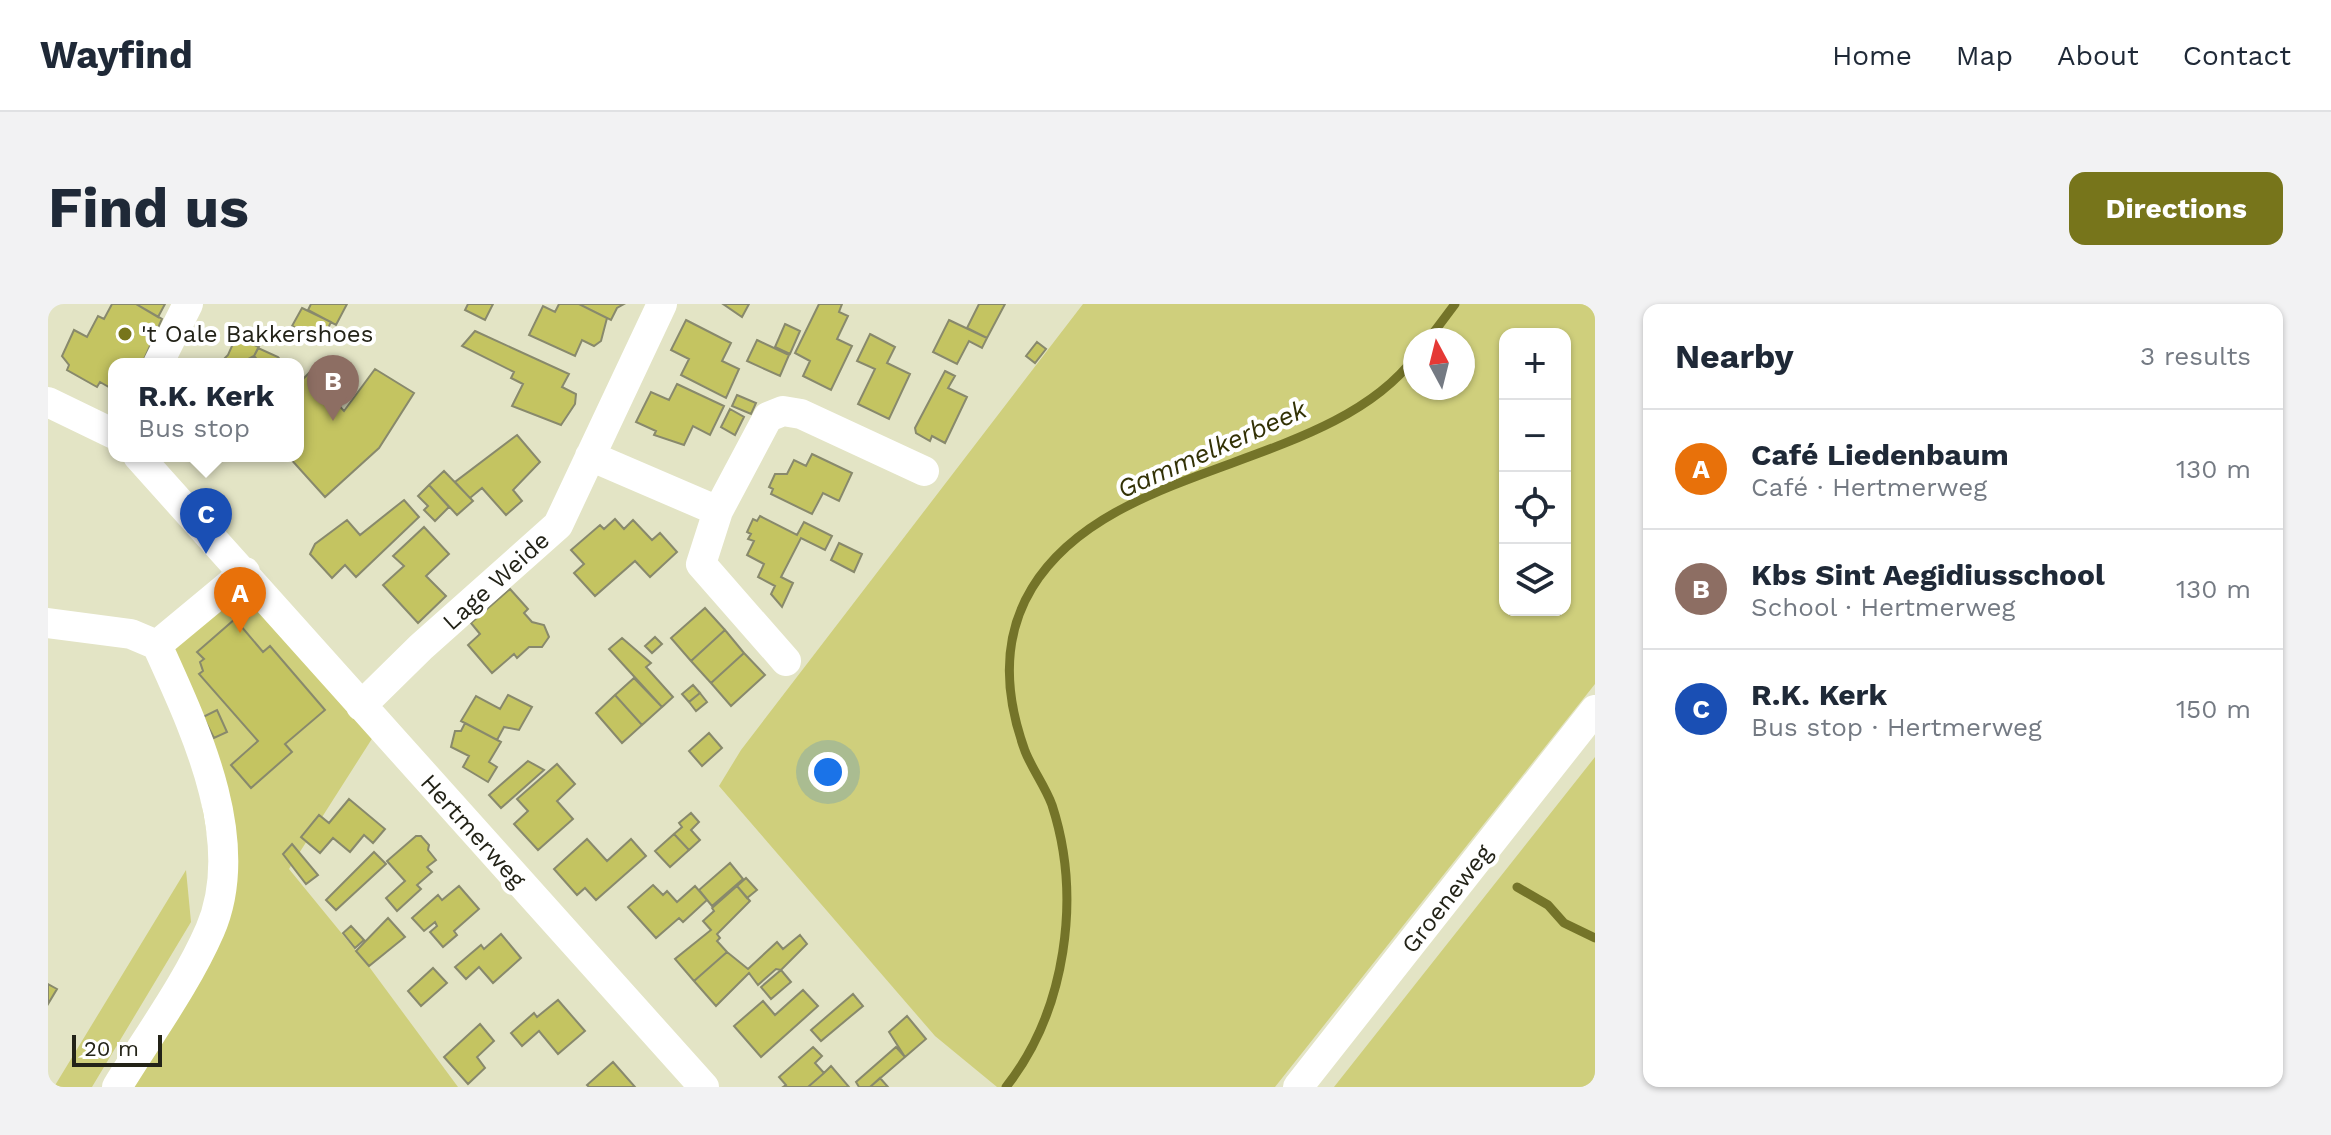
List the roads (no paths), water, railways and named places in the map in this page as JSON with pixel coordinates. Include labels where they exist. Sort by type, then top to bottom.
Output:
[{"type":"street","points":[[161,358],[188,304]]},
{"type":"street","name":"Lage Weide","points":[[361,706],[421,647],[558,525],[662,304]]},
{"type":"street","points":[[48,402],[108,431]]},
{"type":"street","points":[[786,661],[701,564],[718,511],[768,417],[783,411],[801,414],[924,471]]},
{"type":"street","points":[[590,456],[718,511]]},
{"type":"street","name":"Hertmerweg","points":[[144,462],[704,1087]]},
{"type":"street","points":[[157,645],[245,572]]},
{"type":"street","points":[[48,623],[131,634],[157,645],[204,750],[217,810],[224,867],[212,927],[117,1087]]},
{"type":"street","name":"Groeneweg","points":[[1298,1087],[1595,710]]},
{"type":"waterway","name":"Gammelkerbeek","points":[[1437,328],[1455,304]]},
{"type":"waterway","name":"Gammelkerbeek","points":[[1006,1087],[1043,1024],[1063,952],[1066,915],[1066,877],[1061,840],[1052,805],[1025,751],[1010,689],[1009,668],[1015,627],[1032,588],[1067,546],[1113,514],[1165,489],[1330,423],[1377,394],[1403,369]]},
{"type":"waterway","points":[[1517,887],[1548,905],[1564,923],[1595,938]]},
{"type":"place","name":"'t Oale Bakkershoes","points":[[125,334]]},
{"type":"place","name":"Kbs Sint Aegidiusschool","points":[[333,421]]},
{"type":"place","name":"R.K. Kerk","points":[[206,554]]},
{"type":"place","name":"Café Liedenbaum","points":[[240,633]]}]
